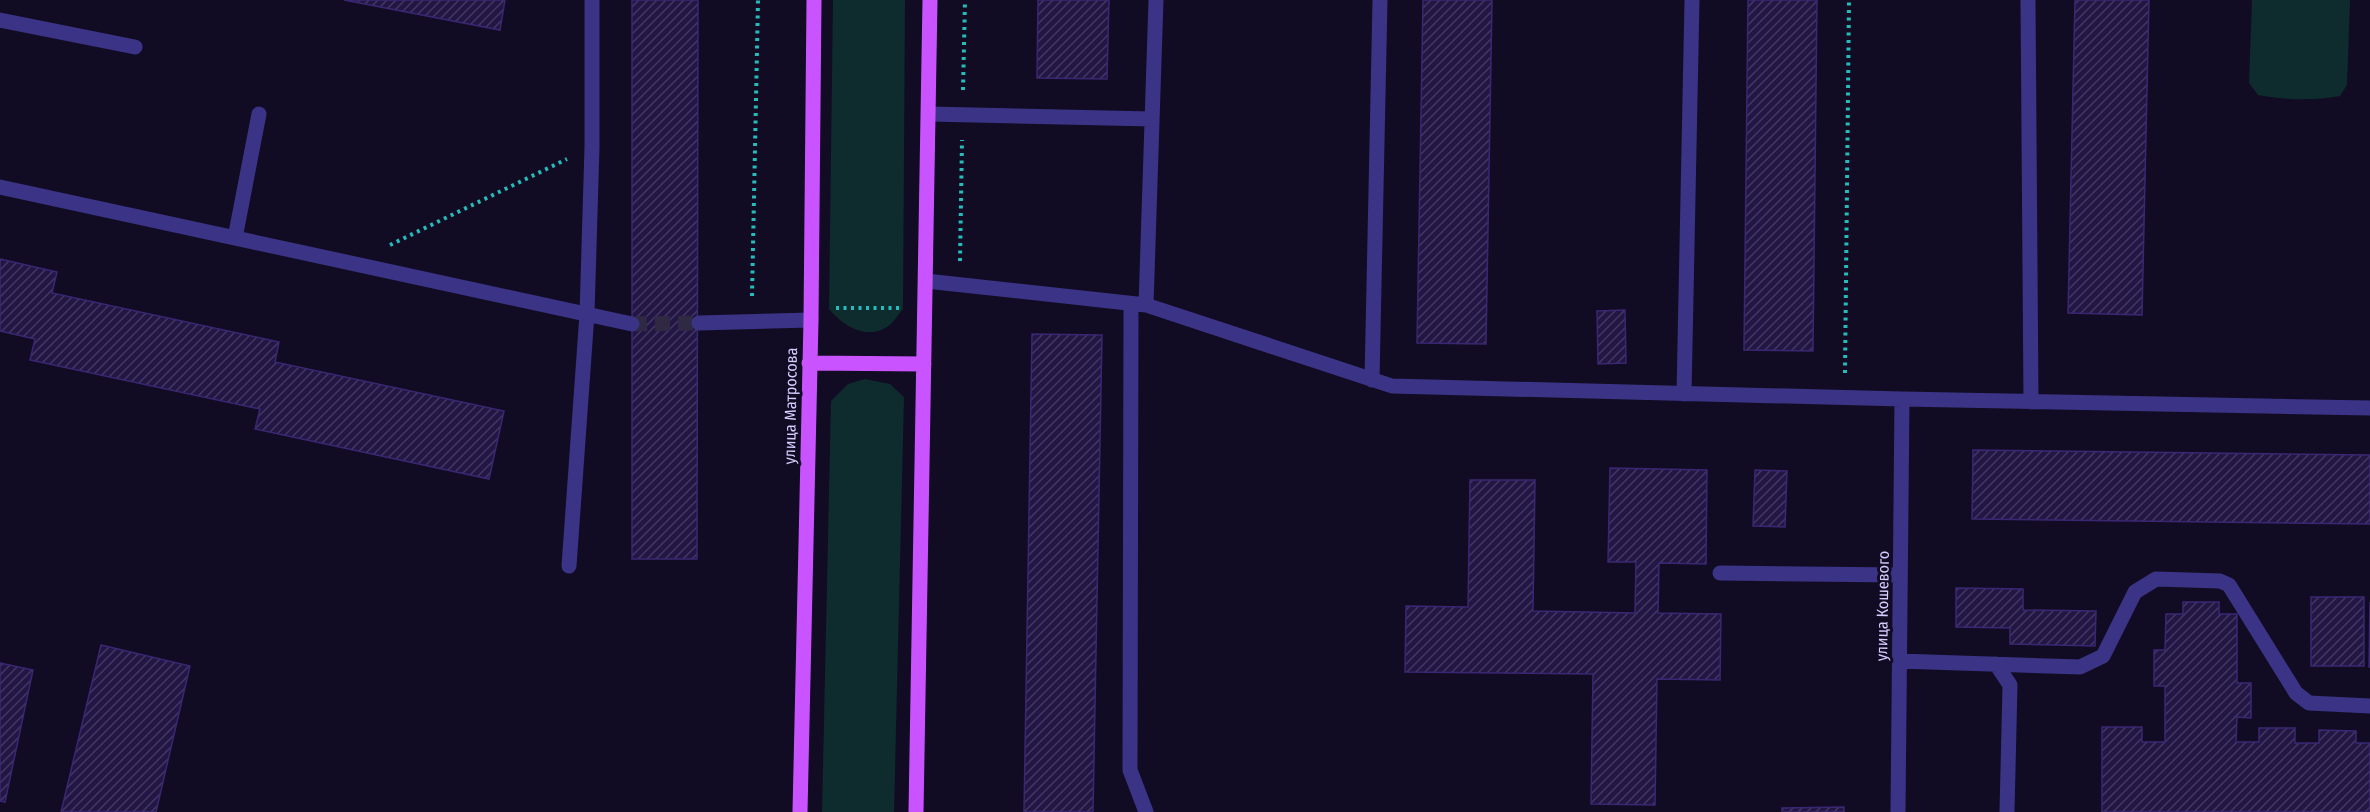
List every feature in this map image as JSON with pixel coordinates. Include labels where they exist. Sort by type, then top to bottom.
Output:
[{"type":"main road","name":"улица Матросова","points":[[800,812],[811,314],[814,0]]},
{"type":"main road","points":[[916,812],[930,0]]},
{"type":"main road","points":[[809,363],[924,364]]},
{"type":"street","points":[[570,566],[587,314],[592,147],[592,0]]},
{"type":"street","points":[[1146,812],[1130,770],[1139,304],[1152,119],[1156,0]]},
{"type":"street","points":[[1372,380],[1380,0]]},
{"type":"street","points":[[1684,394],[1692,0]]},
{"type":"street","points":[[2028,0],[2031,402]]},
{"type":"street","points":[[0,20],[135,48]]},
{"type":"street","points":[[235,238],[259,114]]},
{"type":"street","points":[[929,114],[1152,119]]},
{"type":"street","points":[[0,187],[632,324]]},
{"type":"street","points":[[926,281],[1139,304],[1392,386],[1844,398],[2370,408]]},
{"type":"street","points":[[699,323],[752,322],[811,314]]},
{"type":"street","name":"улица Кошевого","points":[[1898,812],[1902,399]]},
{"type":"street","points":[[1720,573],[1900,574]]},
{"type":"street","points":[[1899,661],[2080,667],[2103,656],[2135,592],[2156,579],[2220,581],[2229,585],[2296,693],[2309,703],[2370,706]]},
{"type":"street","points":[[1996,664],[2010,685],[2007,812]]},
{"type":"path","points":[[752,322],[758,0]]},
{"type":"path","points":[[959,284],[965,0]]},
{"type":"path","points":[[1844,398],[1849,0]]},
{"type":"path","points":[[351,263],[592,147]]},
{"type":"path","points":[[811,314],[925,308]]},
{"type":"green space","points":[[833,0],[905,0],[903,309],[891,324],[874,332],[857,330],[849,326],[829,309]]},
{"type":"green space","points":[[2252,0],[2350,0],[2347,85],[2340,96],[2299,99],[2258,95],[2249,83]]},
{"type":"green space","points":[[865,379],[890,384],[904,397],[894,812],[822,812],[831,401],[848,384]]},
{"type":"building","points":[[344,0],[505,0],[500,30]]},
{"type":"building","points":[[632,0],[698,0],[697,559],[632,559]]},
{"type":"building","points":[[1038,0],[1109,0],[1107,79],[1037,78]]},
{"type":"building","points":[[1423,0],[1492,0],[1486,344],[1417,343]]},
{"type":"building","points":[[1748,0],[1817,0],[1813,351],[1744,350]]},
{"type":"building","points":[[2075,0],[2149,0],[2142,315],[2068,313]]},
{"type":"building","points":[[0,259],[57,272],[52,293],[279,342],[275,362],[504,411],[489,479],[255,429],[260,409],[30,360],[35,339],[0,331]]},
{"type":"building","points":[[1625,310],[1626,363],[1598,364],[1597,311]]},
{"type":"building","points":[[1032,334],[1102,335],[1093,812],[1024,812]]},
{"type":"building","points":[[1973,450],[2370,455],[2370,524],[1972,519]]},
{"type":"building","points":[[1610,468],[1707,470],[1706,564],[1659,563],[1658,613],[1721,614],[1720,680],[1657,679],[1655,805],[1591,804],[1593,674],[1405,672],[1406,606],[1468,607],[1470,480],[1535,480],[1533,611],[1635,613],[1636,562],[1608,562]]},
{"type":"building","points":[[1755,470],[1787,471],[1785,527],[1753,526]]},
{"type":"building","points":[[1956,588],[2023,589],[2023,610],[2096,611],[2095,646],[2010,644],[2010,628],[1956,627]]},
{"type":"building","points":[[2311,597],[2364,597],[2364,666],[2311,666]]},
{"type":"building","points":[[2183,602],[2219,602],[2219,614],[2237,614],[2237,683],[2251,683],[2251,718],[2237,717],[2236,742],[2259,742],[2259,728],[2295,728],[2295,743],[2319,743],[2319,730],[2356,731],[2356,743],[2370,743],[2370,812],[2102,812],[2102,727],[2142,727],[2142,742],[2165,742],[2165,686],[2154,686],[2154,650],[2165,650],[2166,614],[2183,614]]},
{"type":"building","points":[[2370,602],[2370,667],[2369,667]]},
{"type":"building","points":[[101,645],[190,666],[156,812],[61,812]]},
{"type":"building","points":[[0,663],[33,670],[5,802],[0,801]]},
{"type":"building","points":[[1844,807],[1844,812],[1782,812],[1782,808]]},
{"type":"tunnel","points":[[632,324],[699,323]]}]
